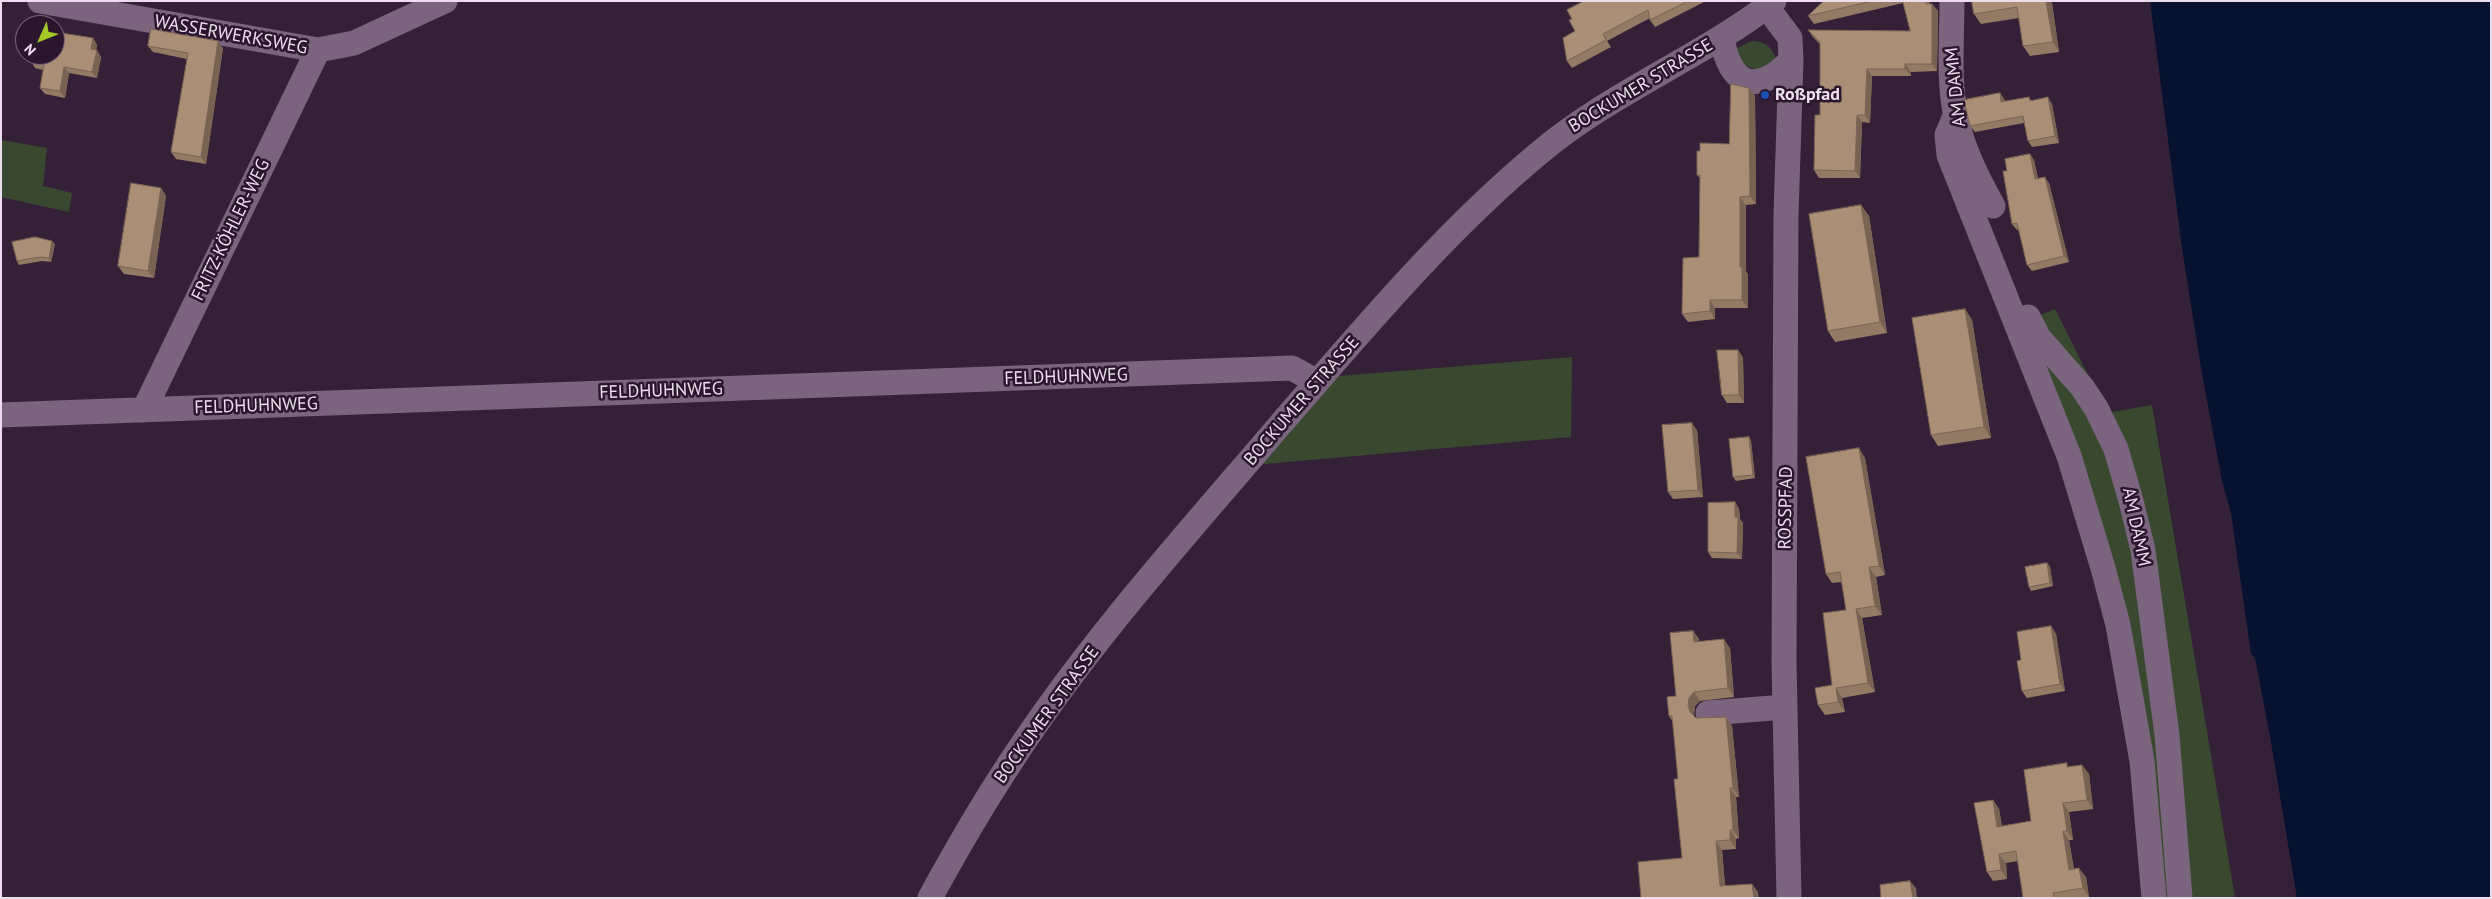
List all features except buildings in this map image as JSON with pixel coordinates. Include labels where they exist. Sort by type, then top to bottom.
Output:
[{"type":"street","name":"WASSERWERKSWEG","points":[[40,1],[318,50],[354,43],[445,1]]},
{"type":"street","name":"AM DAMM","points":[[1952,1],[1952,63],[1956,116],[1960,133],[1991,201],[1983,200],[1983,211],[2031,326],[2096,408],[2116,449],[2129,492],[2143,550],[2168,735],[2180,898]]},
{"type":"street","name":"BOCKUMER STRASSE","points":[[930,898],[957,847],[1011,762],[1070,678],[1164,560],[1317,382],[1438,249],[1525,165],[1581,119],[1722,37],[1770,4]]},
{"type":"street","name":"ROSSPFAD","points":[[1770,4],[1790,38],[1786,215],[1785,706],[1789,898]]},
{"type":"street","points":[[1722,37],[1725,59],[1737,76],[1751,82],[1764,80],[1779,73],[1790,60]]},
{"type":"street","name":"FRITZ-KÖHLER-WEG","points":[[144,410],[318,50]]},
{"type":"street","points":[[1956,116],[1947,135],[1949,155],[2069,456],[2106,578],[2118,625],[2142,761],[2154,898]]},
{"type":"street","name":"FELDHUHNWEG","points":[[1,415],[1292,368],[1317,382]]},
{"type":"street","points":[[1708,713],[1785,706]]},
{"type":"green space","points":[[1752,41],[1761,42],[1767,46],[1776,59],[1757,70],[1742,64],[1737,48]]},
{"type":"green space","points":[[1,140],[47,148],[43,186],[72,193],[69,212],[1,197]]},
{"type":"green space","points":[[2055,309],[2107,413],[2152,405],[2235,898],[2160,898],[2147,761],[2023,322]]},
{"type":"green space","points":[[1572,357],[1571,437],[1253,465],[1327,377]]},
{"type":"water","points":[[2150,1],[2491,1],[2491,898],[2297,898],[2271,742],[2255,658],[2251,654],[2231,513],[2222,481],[2201,368],[2182,248]]},
{"type":"place","name":"Roßpfad","points":[[1765,95]]}]
